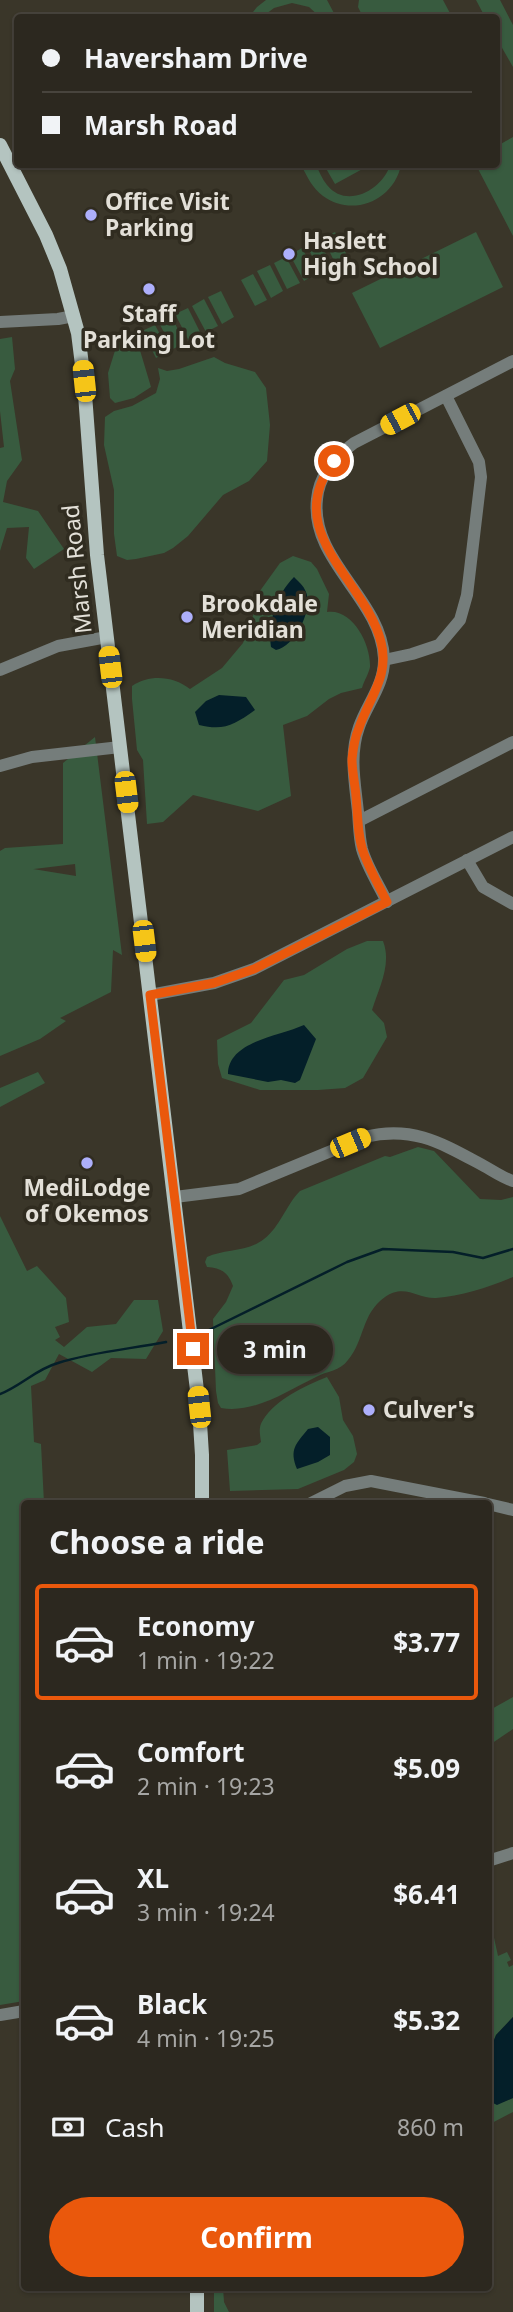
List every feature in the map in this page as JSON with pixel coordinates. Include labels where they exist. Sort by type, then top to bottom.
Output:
[{"type":"main road","name":"Marsh Road","points":[[0,145],[46,235],[60,269],[74,316],[84,381],[97,555],[199,1407],[202,1500]]},
{"type":"main road","points":[[197,2291],[197,2312]]},
{"type":"street","points":[[0,322],[74,316]]},
{"type":"street","points":[[387,902],[364,855],[352,759],[359,726],[376,693],[384,660],[378,631],[326,547],[319,531],[316,511],[320,484],[334,461],[347,448],[513,361]]},
{"type":"street","points":[[384,660],[439,645],[460,620],[467,595],[481,477],[479,462],[446,396]]},
{"type":"street","points":[[0,670],[58,646],[107,637]]},
{"type":"street","points":[[359,821],[513,743]]},
{"type":"street","points":[[0,766],[31,757],[120,747]]},
{"type":"street","points":[[150,995],[214,983],[254,969],[513,837]]},
{"type":"street","points":[[467,860],[483,887],[513,904]]},
{"type":"street","points":[[175,1197],[239,1189],[365,1137],[395,1132],[436,1141],[513,1181]]},
{"type":"street","points":[[317,1500],[345,1486],[371,1481],[466,1500]]},
{"type":"street","points":[[492,1505],[513,1510]]},
{"type":"street","points":[[492,1860],[513,1853]]},
{"type":"street","points":[[0,2015],[21,2012]]},
{"type":"green space","points":[[266,0],[327,0],[334,14],[317,14],[309,7],[292,3],[274,8],[266,14],[251,14]]},
{"type":"green space","points":[[359,0],[443,0],[450,14],[362,14],[358,7]]},
{"type":"green space","points":[[476,0],[500,0],[513,25],[513,67],[500,44],[500,14],[483,14]]},
{"type":"green space","points":[[513,137],[513,236],[478,168],[500,168],[500,144]]},
{"type":"green space","points":[[303,168],[318,168],[325,183],[335,192],[354,196],[380,182],[389,168],[400,168],[390,188],[371,202],[359,205],[335,202],[319,193]]},
{"type":"green space","points":[[326,168],[364,168],[335,184]]},
{"type":"green space","points":[[335,232],[349,259],[336,265],[323,238]]},
{"type":"green space","points":[[476,232],[503,287],[380,348],[352,293]]},
{"type":"green space","points":[[319,240],[332,266],[320,272],[307,246]]},
{"type":"green space","points":[[302,248],[316,274],[304,281],[290,255]]},
{"type":"green space","points":[[286,257],[300,283],[287,289],[274,263]]},
{"type":"green space","points":[[270,265],[283,291],[271,298],[257,271]]},
{"type":"green space","points":[[253,274],[267,300],[255,306],[241,280]]},
{"type":"green space","points":[[221,291],[234,317],[222,324],[208,297]]},
{"type":"green space","points":[[204,299],[218,326],[206,332],[192,306]]},
{"type":"green space","points":[[188,308],[201,334],[189,341],[175,314]]},
{"type":"green space","points":[[171,316],[185,343],[173,349],[159,323]]},
{"type":"green space","points":[[155,325],[169,351],[156,358],[142,331]]},
{"type":"green space","points":[[12,337],[15,369],[10,381],[22,460],[7,481],[3,502],[38,511],[64,549],[34,569],[26,558],[29,527],[7,528],[0,551],[0,448],[4,447],[0,411],[0,339]]},
{"type":"green space","points":[[131,337],[139,347],[151,387],[134,398],[115,403],[110,398],[108,373],[118,341]]},
{"type":"green space","points":[[214,357],[255,372],[266,388],[270,425],[267,461],[249,481],[223,495],[188,536],[173,548],[164,553],[136,559],[127,560],[117,556],[114,490],[104,445],[105,417],[156,393],[160,379],[158,368],[167,371],[179,369]]},
{"type":"green space","points":[[293,556],[311,562],[317,569],[329,594],[327,612],[345,616],[364,639],[370,667],[362,688],[341,693],[307,716],[283,725],[291,796],[258,811],[193,795],[163,822],[147,824],[143,760],[137,750],[132,686],[161,678],[176,681],[190,689],[222,668],[243,643],[254,613],[257,595],[280,563]]},
{"type":"green space","points":[[95,737],[122,955],[113,950],[111,992],[60,1018],[66,1021],[40,1039],[0,1056],[0,851],[5,848],[63,844],[63,763]],"holes":[[[75,864],[76,876],[33,869]]]},
{"type":"green space","points":[[367,941],[383,941],[385,950],[384,976],[372,1010],[384,1023],[387,1037],[363,1078],[345,1088],[260,1090],[222,1078],[218,1064],[217,1040],[251,1023],[284,980],[304,975],[347,949]]},
{"type":"green space","points":[[38,1072],[45,1083],[0,1107],[0,1088]]},
{"type":"green space","points":[[418,1147],[434,1151],[480,1199],[501,1200],[513,1197],[513,1277],[446,1297],[429,1298],[405,1291],[392,1293],[371,1311],[358,1344],[341,1366],[258,1405],[221,1408],[216,1391],[213,1319],[226,1302],[233,1286],[223,1272],[207,1267],[207,1257],[251,1246],[264,1239],[300,1191],[385,1156],[390,1157]]},
{"type":"green space","points":[[0,1216],[27,1271],[37,1266],[66,1298],[69,1322],[55,1327],[60,1337],[55,1340],[64,1347],[87,1327],[116,1324],[134,1300],[158,1300],[163,1331],[146,1359],[111,1358],[92,1372],[59,1354],[45,1380],[31,1386],[34,1442],[41,1444],[44,1500],[21,1500],[21,2002],[0,2005]]},
{"type":"green space","points":[[327,1377],[339,1397],[343,1420],[353,1436],[357,1454],[354,1462],[344,1470],[298,1489],[230,1491],[227,1450],[257,1445],[261,1442],[261,1423],[275,1406],[301,1389]]},
{"type":"green space","points":[[513,1697],[513,1729],[492,1743],[492,1709]]},
{"type":"green space","points":[[492,1928],[498,1956],[507,1952],[511,1960],[507,1962],[509,1967],[513,1965],[513,2017],[496,2035],[492,2045]]},
{"type":"green space","points":[[513,2098],[513,2112],[492,2123],[492,2102],[497,2104]]},
{"type":"green space","points":[[214,2291],[223,2291],[224,2302],[229,2312],[214,2312]]},
{"type":"water","points":[[294,577],[306,592],[307,611],[295,636],[276,650],[271,647],[272,619],[282,592]]},
{"type":"water","points":[[219,695],[246,697],[255,710],[241,720],[222,727],[199,725],[195,712],[206,701]]},
{"type":"water","points":[[304,1025],[316,1039],[300,1080],[295,1083],[281,1080],[268,1082],[228,1074],[230,1063],[236,1054],[246,1047]]},
{"type":"water","points":[[318,1427],[330,1437],[330,1455],[297,1469],[295,1447],[308,1429]]},
{"type":"water","points":[[513,2017],[513,2098],[497,2105],[492,2102],[492,2045],[496,2035]]},
{"type":"waterway","points":[[209,1330],[347,1262],[383,1249],[453,1252],[483,1258],[513,1249]]},
{"type":"waterway","points":[[0,1394],[58,1363],[98,1353],[166,1342]]},
{"type":"place","name":"Office Visit Parking","points":[[91,215]]},
{"type":"place","name":"Haslett High School","points":[[289,254]]},
{"type":"place","name":"Staff Parking Lot","points":[[149,289]]},
{"type":"place","name":"Brookdale Meridian","points":[[187,617]]},
{"type":"place","name":"MediLodge of Okemos","points":[[87,1163]]},
{"type":"place","name":"Culver's","points":[[369,1410]]},
{"type":"route","points":[[193,1349],[150,995],[214,983],[254,969],[387,902],[362,848],[352,759],[359,726],[382,677],[382,643],[378,631],[326,547],[319,531],[317,492],[334,461]]}]
